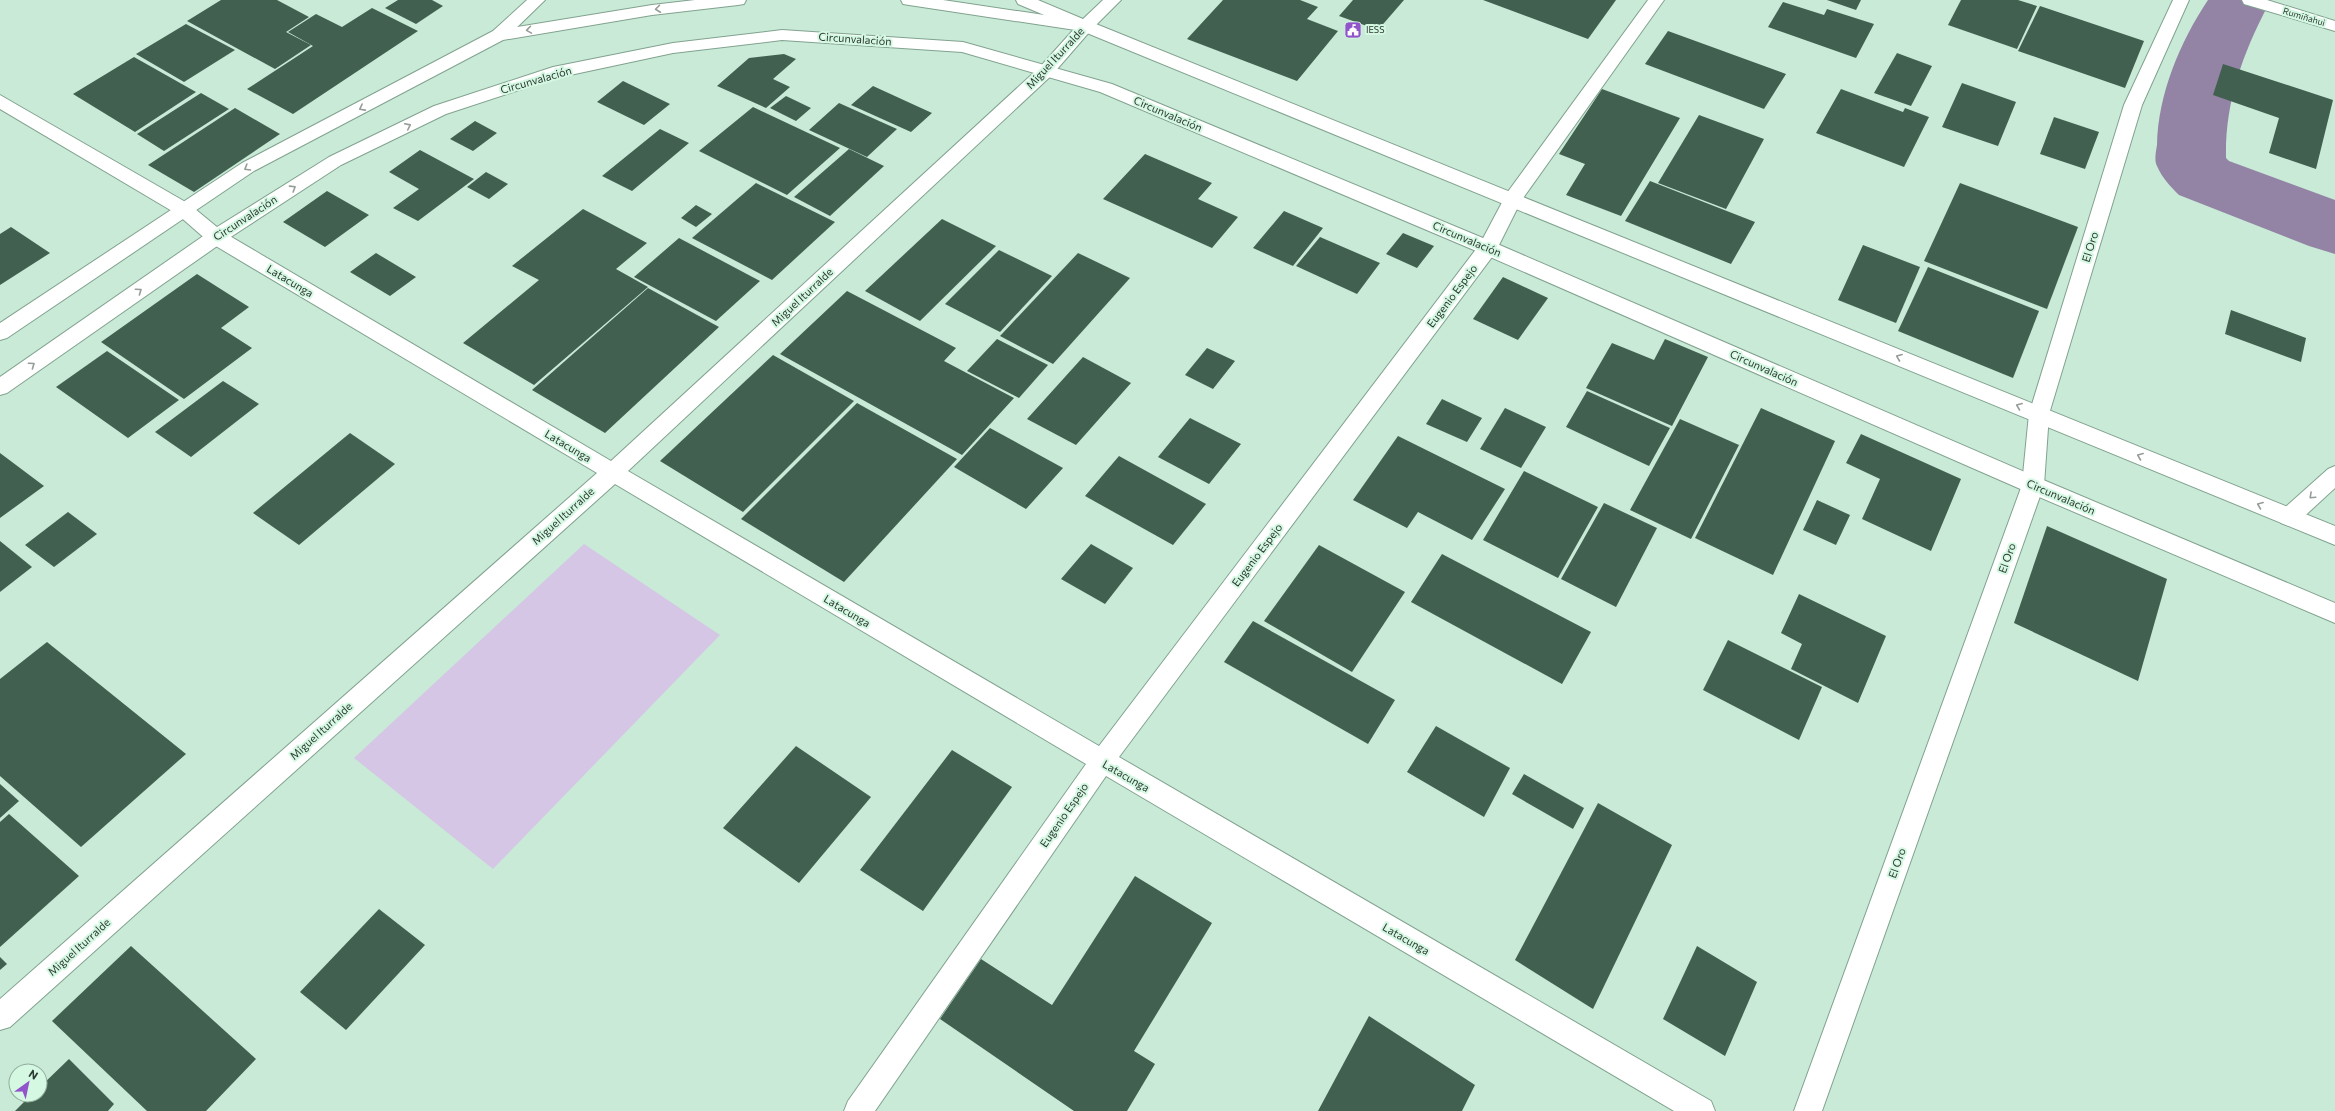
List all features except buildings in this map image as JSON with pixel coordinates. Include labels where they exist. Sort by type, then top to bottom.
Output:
[{"type":"street","points":[[0,333],[183,209],[248,167],[499,35],[537,0]]},
{"type":"street","points":[[499,35],[652,10],[738,0]]},
{"type":"street","points":[[909,0],[1085,26]]},
{"type":"street","points":[[1024,0],[1085,26],[1513,198],[2335,536]]},
{"type":"street","name":"Miguel Iturralde","points":[[0,1017],[612,473],[1046,71],[1085,26],[1113,0]]},
{"type":"street","name":"Eugenio Espejo","points":[[858,1111],[1102,762],[1488,248],[1513,198],[1656,0]]},
{"type":"street","name":"El Oro","points":[[1808,1111],[2033,485],[2039,414],[2133,105],[2181,0]]},
{"type":"street","name":"Rumiñahui","points":[[2250,0],[2335,26]]},
{"type":"street","name":"Circunvalación","points":[[0,387],[216,237],[335,161],[440,110],[553,73],[673,48],[782,35],[866,39],[964,47],[1106,88],[1488,248],[2033,485],[2335,613]]},
{"type":"street","name":"Latacunga","points":[[0,102],[183,209],[216,237],[612,473],[1102,762],[1701,1111]]},
{"type":"street","points":[[2289,517],[2335,475]]},
{"type":"shaded area","points":[[584,544],[720,635],[493,869],[354,758]]},
{"type":"waterway","points":[[2235,7],[2215,46],[2201,82],[2193,121],[2191,165],[2204,178],[2335,228]]},
{"type":"place","name":"IESS","points":[[1353,30]]}]
